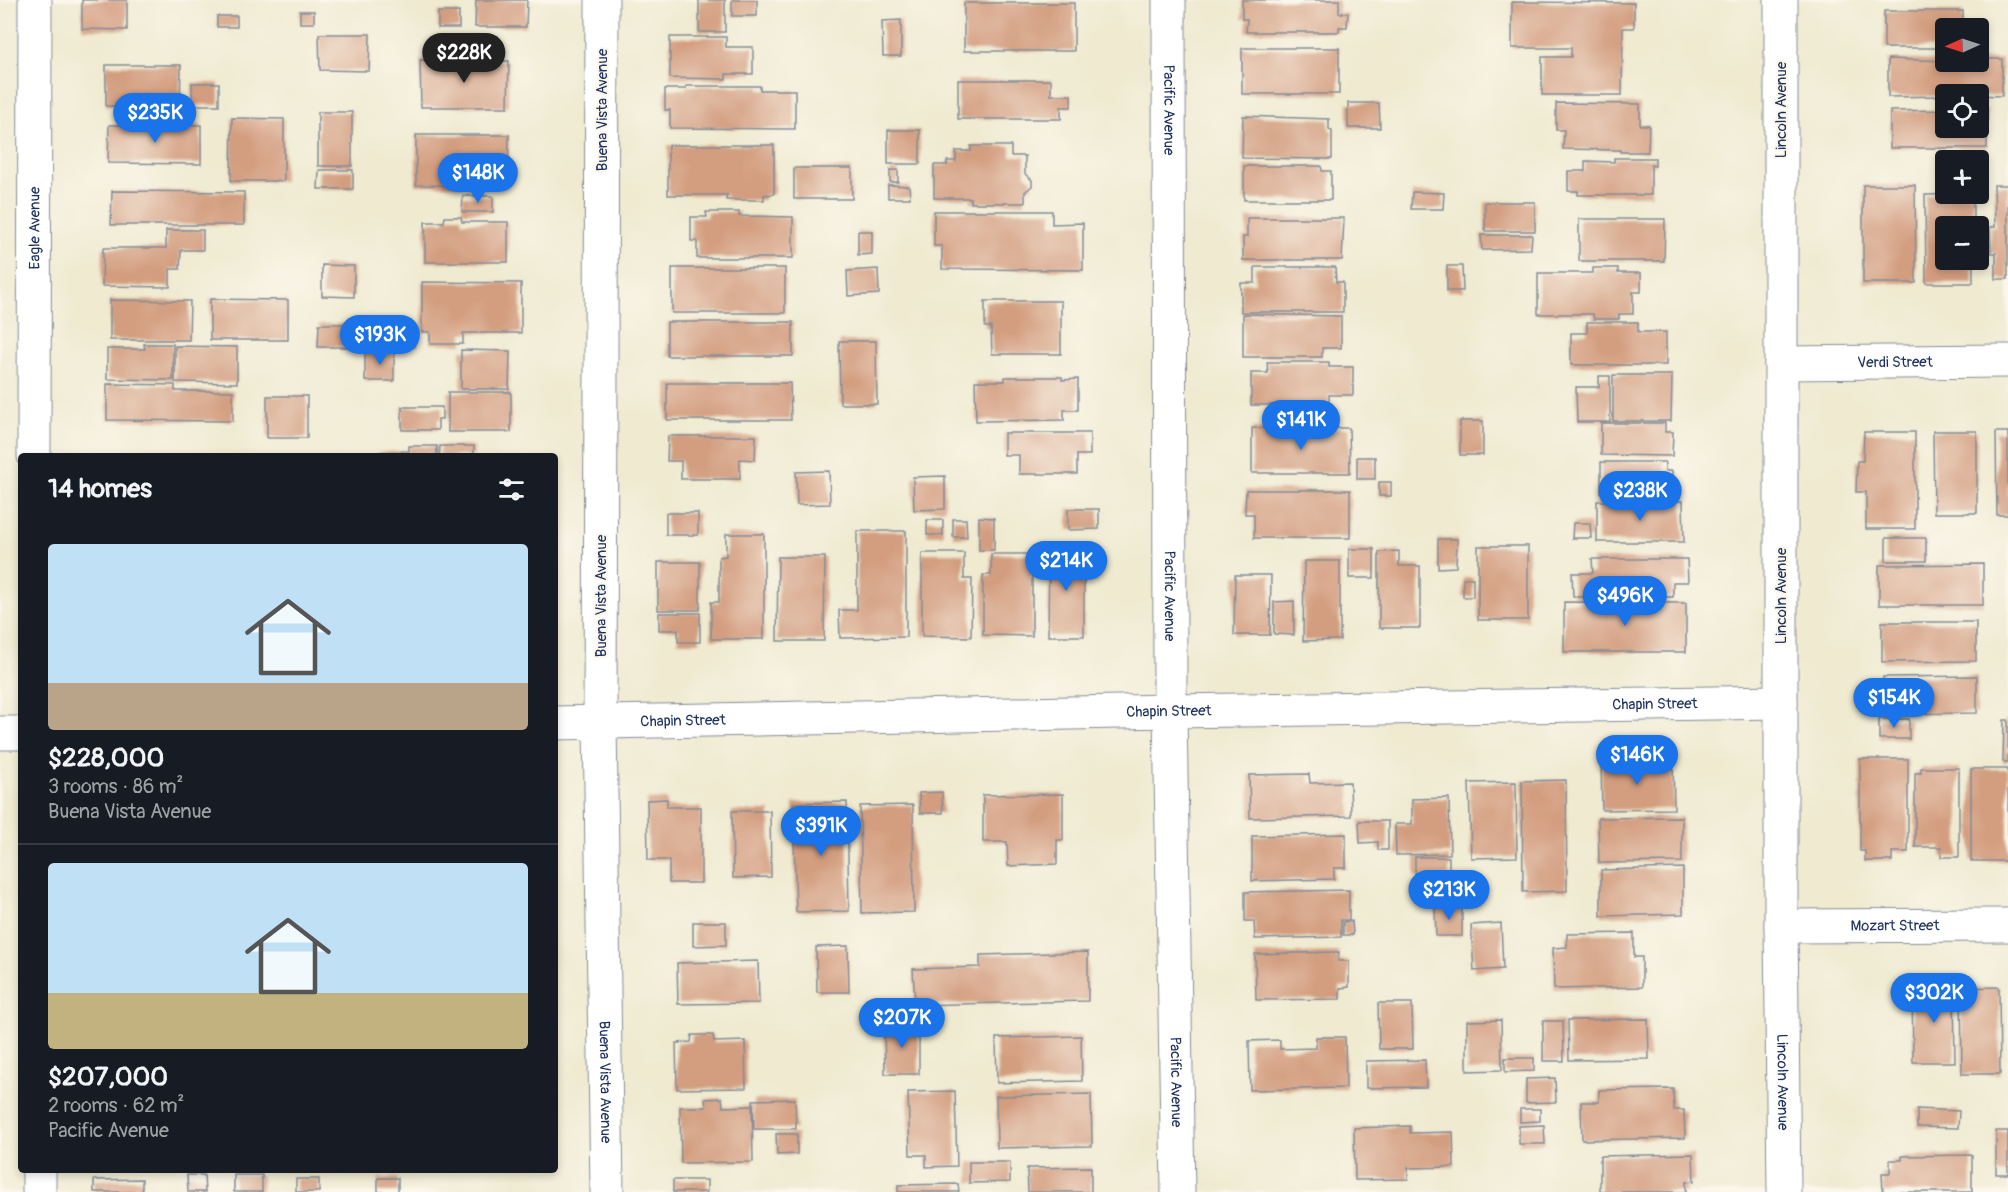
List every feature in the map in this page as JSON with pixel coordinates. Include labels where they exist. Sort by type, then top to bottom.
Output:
[{"type":"street","name":"Eagle Avenue","points":[[34,453],[35,0]]},
{"type":"street","name":"Buena Vista Avenue","points":[[602,0],[600,722],[607,1192]]},
{"type":"street","name":"Pacific Avenue","points":[[1169,0],[1170,711],[1178,1192]]},
{"type":"street","name":"Lincoln Avenue","points":[[1781,0],[1781,926],[1784,1192]]},
{"type":"street","name":"Verdi Street","points":[[1781,363],[2008,361]]},
{"type":"street","name":"Chapin Street","points":[[558,723],[1781,702]]},
{"type":"street","points":[[0,733],[18,733]]},
{"type":"street","name":"Mozart Street","points":[[1781,926],[2008,925]]},
{"type":"street","points":[[39,1173],[39,1192]]},
{"type":"building","points":[[82,0],[127,0],[127,30],[82,29]]},
{"type":"building","points":[[476,0],[527,0],[526,27],[475,27]]},
{"type":"building","points":[[699,0],[725,0],[725,32],[699,32]]},
{"type":"building","points":[[732,0],[757,0],[757,16],[732,16]]},
{"type":"building","points":[[1242,0],[1339,0],[1339,13],[1348,13],[1347,27],[1339,27],[1339,32],[1246,32],[1247,19],[1242,19]]},
{"type":"building","points":[[1512,2],[1634,3],[1634,28],[1623,28],[1622,95],[1542,95],[1542,57],[1571,57],[1571,48],[1512,48]]},
{"type":"building","points":[[964,3],[1074,3],[1074,51],[964,51]]},
{"type":"building","points":[[300,11],[314,11],[314,23],[300,23]]},
{"type":"building","points":[[1884,11],[1963,11],[1963,18],[1935,18],[1935,48],[1884,48]]},
{"type":"building","points":[[438,12],[459,12],[459,28],[438,28]]},
{"type":"building","points":[[217,16],[237,16],[237,27],[217,27]]},
{"type":"building","points":[[901,20],[901,56],[883,56],[882,21]]},
{"type":"building","points":[[319,34],[370,34],[369,71],[320,70]]},
{"type":"building","points":[[670,37],[726,37],[726,47],[753,47],[753,74],[726,74],[726,79],[670,78]]},
{"type":"building","points":[[1242,48],[1339,48],[1339,94],[1242,94]]},
{"type":"building","points":[[1888,59],[1935,61],[1935,72],[1989,72],[1989,59],[2002,59],[2002,96],[1989,96],[1989,84],[1935,84],[1935,96],[1888,97]]},
{"type":"building","points":[[420,60],[509,61],[508,107],[421,107]]},
{"type":"building","points":[[106,65],[181,65],[180,106],[106,106]]},
{"type":"building","points":[[958,80],[1051,80],[1051,95],[1071,95],[1071,107],[1061,107],[1061,119],[958,119]]},
{"type":"building","points":[[192,83],[219,83],[219,105],[192,105]]},
{"type":"building","points":[[686,86],[760,86],[760,90],[795,90],[795,129],[670,128],[670,110],[665,110],[665,89],[686,89]]},
{"type":"building","points":[[1348,103],[1379,103],[1380,128],[1348,128]]},
{"type":"building","points":[[1556,103],[1640,104],[1640,125],[1649,125],[1648,152],[1563,149],[1564,130],[1556,130]]},
{"type":"building","points":[[1935,110],[1935,138],[1987,138],[1987,148],[1890,148],[1890,111]]},
{"type":"building","points":[[318,112],[352,112],[352,166],[318,166]]},
{"type":"building","points":[[1243,116],[1329,119],[1329,130],[1332,131],[1332,159],[1242,158]]},
{"type":"building","points":[[232,118],[284,119],[284,181],[231,181]]},
{"type":"building","points":[[109,125],[201,125],[201,164],[108,163]]},
{"type":"building","points":[[888,130],[920,130],[920,164],[888,164]]},
{"type":"building","points":[[416,135],[509,135],[508,186],[416,185]]},
{"type":"building","points":[[668,145],[774,145],[774,194],[764,195],[764,200],[726,200],[727,195],[668,195]]},
{"type":"building","points":[[971,146],[1011,146],[1011,156],[1025,156],[1025,174],[1032,180],[1032,186],[1025,192],[1025,203],[971,203],[971,198],[934,198],[934,165],[947,165],[947,161],[956,161],[956,151],[971,151]]},
{"type":"building","points":[[1614,158],[1655,158],[1655,166],[1651,165],[1651,195],[1578,195],[1578,191],[1568,191],[1568,171],[1585,171],[1585,161],[1614,162]]},
{"type":"building","points":[[1244,166],[1321,166],[1322,171],[1331,171],[1331,200],[1244,200]]},
{"type":"building","points":[[794,168],[852,168],[852,199],[794,199]]},
{"type":"building","points":[[319,170],[353,170],[353,189],[318,189]]},
{"type":"building","points":[[890,170],[898,170],[898,182],[890,182]]},
{"type":"building","points":[[888,185],[909,186],[910,198],[888,198]]},
{"type":"building","points":[[1863,185],[1915,185],[1916,283],[1863,283]]},
{"type":"building","points":[[1994,185],[2008,185],[2008,279],[1996,279],[1996,253],[1991,253],[1990,227],[1995,227]]},
{"type":"building","points":[[112,191],[244,192],[244,225],[111,225]]},
{"type":"building","points":[[1412,192],[1444,193],[1443,209],[1411,209]]},
{"type":"building","points":[[1925,195],[1935,195],[1935,204],[1973,204],[1973,216],[1935,216],[1935,270],[1973,270],[1973,283],[1926,283]]},
{"type":"building","points":[[463,196],[493,196],[493,212],[462,212]]},
{"type":"building","points":[[1485,202],[1535,202],[1535,231],[1485,231]]},
{"type":"building","points":[[934,211],[1052,211],[1052,224],[1083,223],[1083,270],[942,269],[942,246],[934,246]]},
{"type":"building","points":[[706,212],[739,212],[739,216],[793,217],[793,258],[697,258],[697,241],[691,241],[691,217],[707,217]]},
{"type":"building","points":[[445,217],[461,217],[462,222],[508,222],[508,262],[425,262],[425,222],[444,222]]},
{"type":"building","points":[[1247,218],[1344,218],[1342,260],[1243,260],[1243,237],[1247,237]]},
{"type":"building","points":[[1579,219],[1665,219],[1664,261],[1579,261]]},
{"type":"building","points":[[166,230],[203,230],[203,250],[181,250],[180,269],[170,269],[170,287],[102,286],[103,248],[166,248]]},
{"type":"building","points":[[858,231],[872,231],[872,254],[858,255]]},
{"type":"building","points":[[1481,235],[1532,235],[1531,249],[1482,250]]},
{"type":"building","points":[[322,265],[354,266],[354,297],[322,296]]},
{"type":"building","points":[[1447,266],[1462,266],[1463,291],[1447,291]]},
{"type":"building","points":[[1255,267],[1335,267],[1336,282],[1343,282],[1343,312],[1241,312],[1241,283],[1255,283]]},
{"type":"building","points":[[672,268],[785,268],[785,313],[672,313]]},
{"type":"building","points":[[1593,268],[1618,268],[1618,273],[1641,273],[1641,292],[1633,292],[1633,314],[1619,314],[1619,319],[1594,319],[1593,314],[1538,314],[1538,273],[1593,273]]},
{"type":"building","points":[[878,269],[879,294],[848,296],[847,271]]},
{"type":"building","points":[[422,282],[521,283],[521,333],[463,333],[463,344],[430,344],[430,332],[422,332]]},
{"type":"building","points":[[210,299],[288,300],[288,340],[210,340]]},
{"type":"building","points":[[110,300],[190,301],[189,340],[110,340]]},
{"type":"building","points":[[985,301],[1061,301],[1061,354],[992,354],[991,327],[985,327]]},
{"type":"building","points":[[1243,314],[1341,316],[1341,348],[1322,348],[1322,357],[1243,357]]},
{"type":"building","points":[[667,322],[793,322],[793,356],[667,356]]},
{"type":"building","points":[[1587,322],[1638,322],[1638,332],[1666,332],[1666,365],[1571,365],[1571,333],[1587,333]]},
{"type":"building","points":[[319,324],[414,324],[414,347],[318,347]]},
{"type":"building","points":[[839,341],[876,341],[877,404],[840,404]]},
{"type":"building","points":[[144,344],[173,344],[173,380],[107,379],[107,349],[145,349]]},
{"type":"building","points":[[175,346],[237,347],[237,383],[175,382]]},
{"type":"building","points":[[365,350],[394,350],[394,381],[365,381]]},
{"type":"building","points":[[461,350],[510,351],[509,389],[461,389]]},
{"type":"building","points":[[1267,362],[1329,362],[1329,367],[1353,367],[1353,395],[1329,395],[1329,405],[1251,405],[1251,373],[1268,373]]},
{"type":"building","points":[[1613,375],[1672,375],[1671,421],[1613,421]]},
{"type":"building","points":[[1599,376],[1610,376],[1610,422],[1577,422],[1576,387],[1599,387]]},
{"type":"building","points":[[1005,377],[1078,379],[1078,410],[1064,410],[1064,420],[976,421],[975,381],[1005,381]]},
{"type":"building","points":[[667,383],[790,383],[791,420],[667,420]]},
{"type":"building","points":[[107,384],[175,385],[175,391],[233,391],[233,421],[107,420]]},
{"type":"building","points":[[448,392],[511,392],[511,432],[448,432]]},
{"type":"building","points":[[267,396],[307,396],[307,438],[267,438]]},
{"type":"building","points":[[402,407],[442,407],[442,419],[438,419],[438,430],[402,430]]},
{"type":"building","points":[[1460,421],[1483,421],[1483,455],[1460,455]]},
{"type":"building","points":[[1601,423],[1665,423],[1665,432],[1673,432],[1672,456],[1601,455]]},
{"type":"building","points":[[1252,428],[1349,428],[1350,473],[1252,473]]},
{"type":"building","points":[[1933,431],[1977,431],[1977,513],[1934,513]]},
{"type":"building","points":[[1864,432],[1915,432],[1915,529],[1866,529],[1866,492],[1856,492],[1857,461],[1863,461]]},
{"type":"building","points":[[1996,432],[2008,432],[2008,515],[1997,515]]},
{"type":"building","points":[[1004,433],[1090,433],[1090,455],[1077,455],[1077,474],[1019,474],[1019,455],[1004,455]]},
{"type":"building","points":[[668,436],[756,436],[755,460],[740,459],[740,479],[681,479],[681,461],[667,461]]},
{"type":"building","points":[[409,446],[437,446],[437,453],[379,453],[379,452],[409,451]]},
{"type":"building","points":[[440,446],[474,446],[474,453],[439,453]]},
{"type":"building","points":[[1357,457],[1375,457],[1375,479],[1357,479]]},
{"type":"building","points":[[1601,462],[1665,462],[1665,471],[1672,471],[1672,493],[1601,493]]},
{"type":"building","points":[[829,471],[830,504],[797,505],[796,472]]},
{"type":"building","points":[[945,476],[945,509],[914,510],[913,477]]},
{"type":"building","points":[[1379,482],[1391,482],[1391,496],[1379,496]]},
{"type":"building","points":[[1246,490],[1350,490],[1350,538],[1254,538],[1254,514],[1245,514]]},
{"type":"building","points":[[1597,501],[1683,501],[1684,542],[1597,542]]},
{"type":"building","points":[[1068,509],[1099,509],[1099,529],[1068,530]]},
{"type":"building","points":[[666,513],[698,513],[698,535],[666,535]]},
{"type":"building","points":[[979,517],[994,518],[994,550],[979,550]]},
{"type":"building","points":[[953,519],[966,519],[967,537],[953,537]]},
{"type":"building","points":[[927,520],[943,520],[943,535],[927,535]]},
{"type":"building","points":[[1573,523],[1590,523],[1591,538],[1572,538]]},
{"type":"building","points":[[857,531],[906,531],[906,637],[840,638],[839,610],[857,610]]},
{"type":"building","points":[[726,534],[764,534],[764,639],[711,639],[711,602],[719,602],[719,557],[726,556]]},
{"type":"building","points":[[1886,538],[1926,538],[1926,561],[1886,561]]},
{"type":"building","points":[[1438,539],[1457,539],[1456,567],[1438,568]]},
{"type":"building","points":[[1478,546],[1528,546],[1528,620],[1478,620]]},
{"type":"building","points":[[1049,547],[1084,547],[1084,636],[1048,636]]},
{"type":"building","points":[[1349,549],[1374,549],[1374,578],[1349,578]]},
{"type":"building","points":[[1399,551],[1399,566],[1420,566],[1420,628],[1379,628],[1379,552]]},
{"type":"building","points":[[922,553],[964,553],[964,579],[972,579],[971,637],[922,636]]},
{"type":"building","points":[[991,554],[1032,554],[1032,636],[983,635],[983,575],[991,575]]},
{"type":"building","points":[[778,557],[825,557],[824,641],[777,641]]},
{"type":"building","points":[[1592,559],[1687,559],[1688,582],[1673,582],[1673,597],[1573,597],[1572,573],[1593,573]]},
{"type":"building","points":[[1304,561],[1340,561],[1340,640],[1303,641]]},
{"type":"building","points":[[658,562],[700,562],[700,610],[658,610]]},
{"type":"building","points":[[1983,564],[1983,605],[1879,605],[1879,565]]},
{"type":"building","points":[[1235,575],[1271,575],[1270,635],[1234,635]]},
{"type":"building","points":[[1463,578],[1473,578],[1473,597],[1463,597]]},
{"type":"building","points":[[1294,601],[1294,635],[1274,634],[1274,602]]},
{"type":"building","points":[[1564,602],[1686,603],[1686,652],[1564,652]]},
{"type":"building","points":[[659,613],[700,613],[700,642],[678,642],[678,630],[659,630]]},
{"type":"building","points":[[1882,622],[1976,622],[1976,661],[1882,662]]},
{"type":"building","points":[[1977,676],[1977,713],[1884,714],[1883,677]]},
{"type":"building","points":[[1879,719],[1909,719],[1909,739],[1879,739]]},
{"type":"building","points":[[2004,720],[2008,720],[2008,762],[2003,762]]},
{"type":"building","points":[[1860,759],[1908,759],[1908,852],[1892,852],[1892,861],[1865,861],[1865,851],[1860,851]]},
{"type":"building","points":[[1673,761],[1674,809],[1602,810],[1601,762]]},
{"type":"building","points":[[1921,768],[1959,768],[1959,857],[1941,857],[1941,847],[1915,847],[1915,773],[1921,773]]},
{"type":"building","points":[[1971,769],[2008,769],[2008,861],[1971,861]]},
{"type":"building","points":[[1309,774],[1310,783],[1350,782],[1351,816],[1250,818],[1249,775]]},
{"type":"building","points":[[1566,780],[1567,891],[1523,892],[1522,781]]},
{"type":"building","points":[[1516,782],[1517,857],[1471,858],[1469,783]]},
{"type":"building","points":[[942,792],[943,813],[920,813],[919,793]]},
{"type":"building","points":[[1063,794],[1063,840],[1057,840],[1057,864],[1008,866],[1007,842],[983,842],[983,795]]},
{"type":"building","points":[[1449,798],[1450,854],[1396,855],[1395,824],[1412,824],[1412,799]]},
{"type":"building","points":[[667,799],[667,807],[701,807],[701,883],[669,883],[669,860],[648,860],[647,800]]},
{"type":"building","points":[[847,802],[849,911],[796,912],[793,803]]},
{"type":"building","points":[[913,805],[914,912],[862,913],[860,806]]},
{"type":"building","points":[[732,811],[770,811],[771,877],[733,878]]},
{"type":"building","points":[[1682,817],[1682,862],[1599,863],[1598,818]]},
{"type":"building","points":[[1359,821],[1388,821],[1388,850],[1378,850],[1378,842],[1360,843]]},
{"type":"building","points":[[1346,834],[1346,868],[1334,868],[1334,879],[1252,881],[1252,836]]},
{"type":"building","points":[[1415,857],[1449,857],[1449,876],[1415,877]]},
{"type":"building","points":[[1683,868],[1683,914],[1601,916],[1601,870]]},
{"type":"building","points":[[1349,890],[1349,920],[1341,920],[1341,937],[1255,939],[1254,921],[1245,921],[1245,892]]},
{"type":"building","points":[[1462,906],[1462,936],[1436,936],[1435,907]]},
{"type":"building","points":[[1352,921],[1353,935],[1343,935],[1343,922]]},
{"type":"building","points":[[693,922],[726,922],[726,945],[693,946]]},
{"type":"building","points":[[1501,923],[1503,969],[1474,971],[1471,925]]},
{"type":"building","points":[[1634,933],[1634,957],[1642,957],[1642,987],[1554,989],[1553,948],[1567,947],[1567,934]]},
{"type":"building","points":[[848,946],[849,992],[817,992],[816,947]]},
{"type":"building","points":[[1088,952],[1088,1001],[915,1005],[913,969],[980,967],[980,955]]},
{"type":"building","points":[[1339,952],[1338,961],[1349,961],[1349,987],[1340,988],[1340,999],[1256,1000],[1255,954]]},
{"type":"building","points":[[758,961],[759,1003],[678,1004],[677,963]]},
{"type":"building","points":[[1912,987],[1954,987],[1955,1062],[1913,1062]]},
{"type":"building","points":[[1999,987],[2000,1074],[1962,1074],[1961,988]]},
{"type":"building","points":[[1378,1003],[1412,1003],[1413,1049],[1379,1049]]},
{"type":"building","points":[[1648,1019],[1649,1059],[1569,1060],[1568,1020]]},
{"type":"building","points":[[1501,1020],[1502,1070],[1467,1071],[1467,1021]]},
{"type":"building","points":[[1543,1021],[1563,1021],[1564,1061],[1543,1061]]},
{"type":"building","points":[[919,1023],[919,1074],[885,1074],[884,1024]]},
{"type":"building","points":[[692,1035],[713,1035],[714,1042],[745,1041],[746,1088],[677,1089],[676,1043],[691,1042]]},
{"type":"building","points":[[1081,1036],[1082,1081],[997,1083],[996,1038]]},
{"type":"building","points":[[1316,1037],[1345,1037],[1346,1088],[1250,1090],[1249,1041],[1280,1040],[1280,1049],[1316,1048]]},
{"type":"building","points":[[1505,1058],[1534,1058],[1534,1071],[1505,1072]]},
{"type":"building","points":[[1425,1060],[1426,1087],[1366,1088],[1366,1061]]},
{"type":"building","points":[[1555,1078],[1556,1102],[1526,1103],[1526,1079]]},
{"type":"building","points":[[1673,1089],[1674,1110],[1684,1110],[1685,1138],[1582,1140],[1581,1102],[1599,1102],[1599,1090]]},
{"type":"building","points":[[955,1091],[957,1166],[926,1167],[926,1155],[910,1155],[908,1092]]},
{"type":"building","points":[[1091,1094],[1092,1146],[997,1148],[996,1096]]},
{"type":"building","points":[[722,1098],[723,1107],[752,1106],[753,1162],[681,1163],[680,1107],[706,1107],[705,1099]]},
{"type":"building","points":[[795,1099],[796,1129],[754,1129],[753,1100]]},
{"type":"building","points":[[1520,1109],[1540,1109],[1540,1121],[1520,1122]]},
{"type":"building","points":[[1917,1109],[1959,1111],[1958,1128],[1917,1127]]},
{"type":"building","points":[[1544,1125],[1545,1144],[1519,1144],[1519,1126]]},
{"type":"building","points":[[1410,1126],[1410,1133],[1453,1132],[1454,1167],[1408,1168],[1408,1179],[1355,1180],[1354,1128]]},
{"type":"building","points":[[1996,1131],[2008,1131],[2008,1174],[1996,1174]]},
{"type":"building","points":[[776,1134],[797,1134],[797,1154],[777,1155]]},
{"type":"building","points":[[1693,1154],[1694,1181],[1686,1182],[1686,1192],[1600,1192],[1600,1156]]},
{"type":"building","points":[[1972,1155],[1972,1192],[1883,1192],[1882,1173],[1890,1173],[1890,1160],[1902,1160],[1902,1156]]},
{"type":"building","points":[[969,1162],[1010,1162],[1010,1182],[969,1183]]},
{"type":"building","points":[[1091,1167],[1091,1192],[1028,1192],[1027,1168]]},
{"type":"building","points":[[187,1175],[204,1175],[205,1192],[188,1192]]},
{"type":"building","points":[[234,1175],[262,1175],[262,1192],[234,1192]]},
{"type":"building","points":[[378,1178],[398,1178],[398,1192],[378,1192]]},
{"type":"building","points":[[142,1179],[142,1192],[94,1192],[94,1180]]},
{"type":"building","points":[[296,1179],[319,1179],[319,1192],[296,1192]]},
{"type":"building","points":[[673,1180],[707,1180],[707,1192],[673,1192]]},
{"type":"building","points":[[958,1184],[959,1192],[898,1192],[898,1185]]}]
